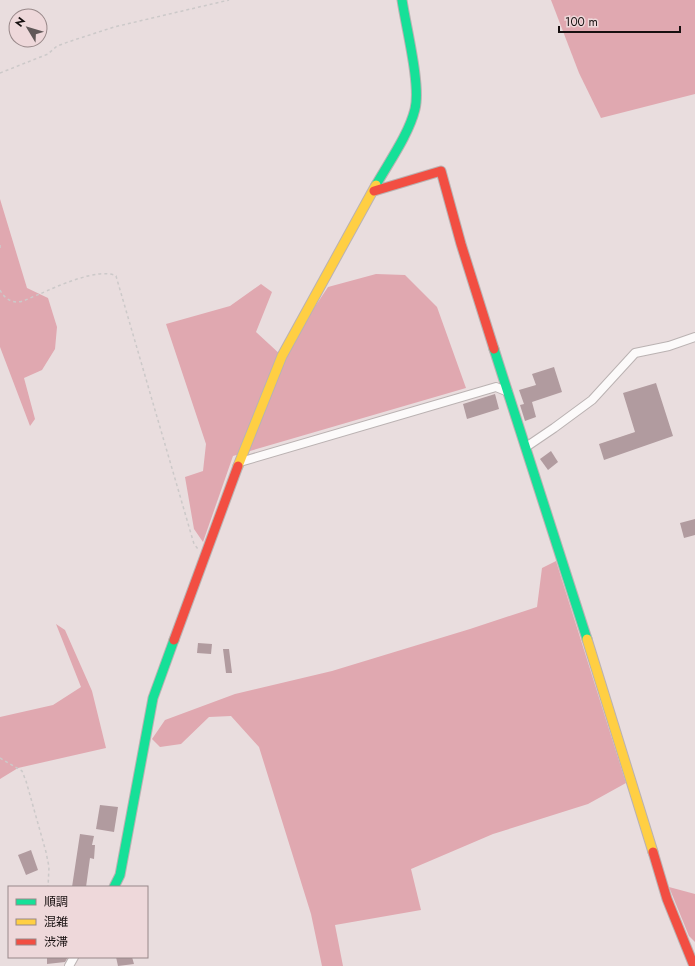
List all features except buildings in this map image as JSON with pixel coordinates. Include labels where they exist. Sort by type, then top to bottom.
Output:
[{"type":"street","points":[[114,886],[120,875],[153,698],[240,462],[282,356],[374,191],[408,127],[415,109],[417,92],[402,0]]},
{"type":"street","points":[[374,191],[441,171],[461,244],[668,899],[694,966]]},
{"type":"street","points":[[526,447],[592,400],[635,353],[669,346],[695,337]]},
{"type":"street","points":[[240,462],[496,388],[508,392]]},
{"type":"path","points":[[0,73],[48,54],[57,46],[114,27],[229,0]]},
{"type":"path","points":[[0,246],[0,251]]},
{"type":"path","points":[[0,290],[8,300],[17,302],[56,287],[95,275],[110,273],[116,276],[194,544],[205,556]]},
{"type":"path","points":[[0,758],[22,771],[26,781],[46,852],[49,867],[48,886]]},
{"type":"shaded area","points":[[551,0],[695,0],[695,94],[601,118],[579,73]]},
{"type":"shaded area","points":[[0,199],[27,288],[48,298],[57,327],[55,349],[42,370],[24,378],[35,419],[30,426],[0,347]]},
{"type":"shaded area","points":[[376,274],[405,275],[437,307],[466,388],[233,456],[203,542],[194,529],[185,477],[203,471],[206,444],[166,324],[230,306],[261,284],[272,292],[256,332],[282,356],[328,287]]},
{"type":"shaded area","points":[[556,561],[626,783],[588,804],[493,834],[411,869],[421,910],[335,925],[343,966],[322,966],[311,914],[259,747],[231,716],[209,717],[181,744],[160,747],[152,739],[165,720],[235,694],[332,671],[537,607],[542,568]]},
{"type":"shaded area","points":[[56,624],[65,630],[92,691],[106,748],[18,768],[0,779],[0,717],[53,705],[81,687]]},
{"type":"shaded area","points":[[669,887],[695,894],[695,942],[689,936]]},
{"type":"traffic: fast","points":[[376,185],[403,138],[415,109],[415,71],[402,0]]},
{"type":"traffic: fast","points":[[494,349],[587,639]]},
{"type":"traffic: fast","points":[[114,886],[120,875],[153,698],[174,640]]},
{"type":"traffic: slow","points":[[238,466],[282,356],[376,185]]},
{"type":"traffic: slow","points":[[587,639],[653,852]]},
{"type":"traffic: jam","points":[[374,191],[441,171],[461,244],[494,349]]},
{"type":"traffic: jam","points":[[174,640],[238,466]]},
{"type":"traffic: jam","points":[[653,852],[667,899],[694,966]]}]
